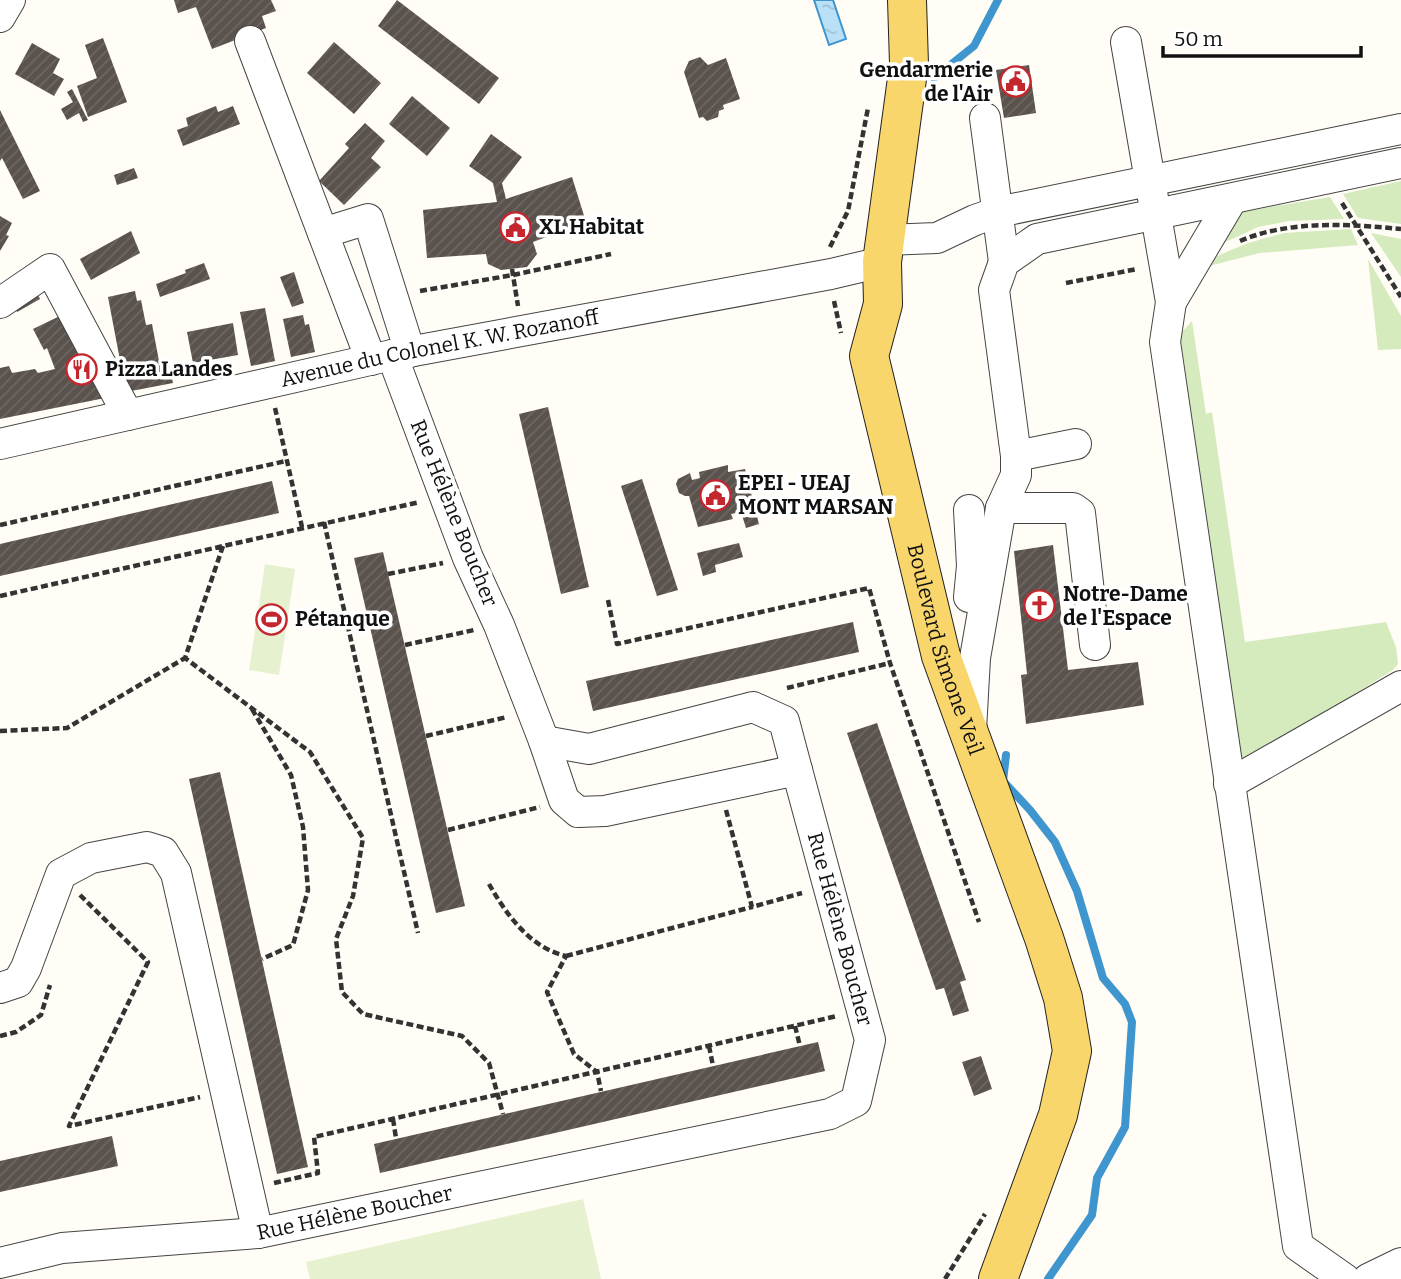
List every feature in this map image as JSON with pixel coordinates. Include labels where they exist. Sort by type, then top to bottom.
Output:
[{"type":"main road","name":"Boulevard Simone Veil","points":[[907,0],[909,64],[884,251],[883,304],[869,356],[941,656],[1059,986],[1072,1051],[1058,1115],[998,1279]]},
{"type":"street","points":[[0,17],[10,0]]},
{"type":"street","points":[[250,41],[299,137],[323,233],[391,356]]},
{"type":"street","points":[[1126,42],[1171,302],[1165,342],[1298,1247],[1345,1279]]},
{"type":"street","points":[[971,734],[975,658],[1001,508],[1016,475],[1016,456],[993,290],[1004,262],[985,118]]},
{"type":"street","name":"Avenue du Colonel K. W. Rozanoff","points":[[0,444],[391,356],[831,274],[884,251],[937,238],[998,212],[1401,129]]},
{"type":"street","points":[[1004,262],[1037,239],[1401,163]]},
{"type":"street","points":[[1171,302],[1232,199]]},
{"type":"street","points":[[323,233],[368,219],[392,295],[391,356]]},
{"type":"street","points":[[3,311],[50,269],[128,415]]},
{"type":"street","name":"Rue Hélène Boucher","points":[[391,356],[468,558],[499,625],[564,800]]},
{"type":"street","points":[[1016,456],[1076,444]]},
{"type":"street","points":[[1001,508],[1073,509],[1080,513],[1095,645]]},
{"type":"street","points":[[951,687],[965,648],[972,566],[969,510]]},
{"type":"street","points":[[1229,784],[1401,686]]},
{"type":"street","name":"Rue Hélène Boucher","points":[[0,1263],[62,1248],[258,1233],[830,1114],[856,1101],[870,1040],[784,721],[753,707],[589,749],[544,741]]},
{"type":"street","points":[[564,800],[578,812],[605,811],[797,770]]},
{"type":"street","points":[[0,988],[18,982],[26,968],[61,874],[91,858],[147,847],[163,852],[176,873],[258,1233]]},
{"type":"street","points":[[1368,1279],[1401,1263]]},
{"type":"path","points":[[843,343],[831,274],[830,245],[848,211],[870,98]]},
{"type":"path","points":[[1327,179],[1401,297]]},
{"type":"path","points":[[392,295],[611,254]]},
{"type":"path","points":[[513,272],[519,313]]},
{"type":"path","points":[[269,383],[302,527]]},
{"type":"path","points":[[0,525],[286,461]]},
{"type":"path","points":[[0,596],[444,496]]},
{"type":"path","points":[[324,522],[418,933]]},
{"type":"path","points":[[0,732],[67,728],[185,658],[223,546]]},
{"type":"path","points":[[388,574],[468,558]]},
{"type":"path","points":[[608,600],[617,644],[869,588],[890,663],[979,922]]},
{"type":"path","points":[[405,645],[499,625]]},
{"type":"path","points":[[185,658],[310,752],[363,838],[353,896],[336,939],[342,992],[363,1014],[462,1036],[489,1063],[503,1114]]},
{"type":"path","points":[[787,688],[890,663]]},
{"type":"path","points":[[250,705],[290,775],[303,827],[308,890],[293,945],[262,958]]},
{"type":"path","points":[[426,736],[532,712]]},
{"type":"path","points":[[720,786],[751,907]]},
{"type":"path","points":[[448,830],[564,800]]},
{"type":"path","points":[[489,884],[500,904],[521,930],[553,953],[566,956],[828,887]]},
{"type":"path","points":[[80,894],[148,962],[69,1126],[225,1092]]},
{"type":"path","points":[[566,956],[547,992],[574,1054],[597,1072],[601,1091]]},
{"type":"path","points":[[247,1189],[318,1173],[314,1138],[862,1011]]},
{"type":"path","points":[[795,1026],[800,1046]]},
{"type":"path","points":[[709,1046],[713,1066]]},
{"type":"path","points":[[393,1119],[396,1138]]},
{"type":"path","points":[[945,1279],[986,1213]]},
{"type":"green space","points":[[1401,181],[1401,224],[1358,218],[1343,194]]},
{"type":"green space","points":[[1330,197],[1344,219],[1289,221],[1258,227],[1217,246],[1241,212]]},
{"type":"green space","points":[[1351,229],[1358,245],[1260,253],[1209,266],[1210,259],[1248,243],[1284,233]]},
{"type":"green space","points":[[1371,233],[1401,239],[1401,277]]},
{"type":"green space","points":[[1368,259],[1401,316],[1401,349],[1378,350]]},
{"type":"green space","points":[[1192,321],[1206,414],[1212,412],[1245,642],[1386,622],[1396,647],[1398,664],[1393,670],[1255,756],[1241,759],[1180,334]]},
{"type":"green space","name":"Pétanque","points":[[265,564],[295,569],[279,675],[249,670]]},
{"type":"green space","points":[[583,1199],[601,1279],[310,1279],[306,1262]]},
{"type":"water","points":[[814,0],[833,0],[846,39],[829,45]]},
{"type":"building","points":[[174,0],[271,0],[276,11],[262,16],[266,28],[212,49],[196,7],[178,13]]},
{"type":"building","points":[[397,0],[499,78],[479,104],[378,26]]},
{"type":"building","points":[[103,38],[127,102],[88,117],[77,86],[97,78],[85,45]]},
{"type":"building","points":[[334,42],[381,83],[354,114],[307,73]]},
{"type":"building","points":[[32,43],[60,59],[53,73],[64,79],[54,96],[15,74]]},
{"type":"building","points":[[700,57],[708,65],[726,58],[740,99],[723,105],[724,109],[719,111],[718,117],[707,121],[703,117],[699,118],[684,72],[689,61]]},
{"type":"building","points":[[1029,65],[1036,113],[1004,118],[996,70]]},
{"type":"building","points":[[72,89],[88,120],[83,122],[79,113],[67,120],[61,109],[73,102],[67,92]]},
{"type":"building","points":[[412,96],[450,128],[427,156],[389,124]]},
{"type":"building","points":[[216,106],[218,112],[233,106],[240,124],[183,146],[177,130],[188,126],[186,118]]},
{"type":"building","points":[[0,110],[40,191],[23,199],[2,158],[0,161]]},
{"type":"building","points":[[365,123],[385,141],[371,158],[381,167],[344,205],[319,181],[349,148],[345,144]]},
{"type":"building","points":[[491,134],[522,157],[502,183],[506,199],[572,177],[586,222],[533,242],[537,254],[527,267],[501,270],[488,264],[486,254],[427,258],[423,210],[497,202],[493,183],[469,166]]},
{"type":"building","points":[[134,168],[138,178],[117,185],[114,175]]},
{"type":"building","points":[[0,216],[12,223],[6,235],[9,236],[0,251]]},
{"type":"building","points":[[131,231],[140,253],[91,280],[80,259]]},
{"type":"building","points":[[204,263],[210,279],[160,297],[156,284]]},
{"type":"building","points":[[294,272],[304,303],[292,307],[280,277]]},
{"type":"building","points":[[36,291],[40,299],[17,312],[13,304]]},
{"type":"building","points":[[135,291],[137,301],[141,300],[146,325],[152,324],[160,366],[169,364],[173,383],[126,392],[108,297]]},
{"type":"building","points":[[265,308],[275,361],[251,366],[240,312]]},
{"type":"building","points":[[64,314],[110,397],[0,419],[0,368],[9,366],[12,373],[35,369],[38,373],[55,369],[47,348],[44,350],[33,329]]},
{"type":"building","points":[[303,315],[305,325],[309,324],[315,352],[291,357],[283,319]]},
{"type":"building","points":[[233,323],[238,355],[193,363],[187,332]]},
{"type":"building","points":[[548,407],[589,587],[561,594],[519,414]]},
{"type":"building","points":[[728,465],[728,472],[745,469],[759,524],[746,528],[741,512],[731,514],[733,519],[698,527],[689,496],[679,493],[676,484],[678,479],[690,473],[692,480],[700,478],[699,472]]},
{"type":"building","points":[[642,479],[678,590],[657,596],[621,486]]},
{"type":"building","points":[[272,481],[279,513],[0,576],[0,544]]},
{"type":"building","points":[[739,543],[743,557],[715,565],[716,572],[703,576],[697,553]]},
{"type":"building","name":"Notre-Dame de l'Espace","points":[[1053,545],[1068,670],[1138,662],[1144,705],[1026,724],[1021,675],[1027,674],[1014,551]]},
{"type":"building","points":[[383,552],[465,906],[436,913],[354,558]]},
{"type":"building","points":[[853,622],[859,652],[593,711],[586,681]]},
{"type":"building","points":[[877,723],[966,980],[960,982],[969,1011],[953,1016],[944,988],[936,990],[847,733]]},
{"type":"building","points":[[220,772],[308,1167],[277,1174],[189,779]]},
{"type":"building","points":[[818,1042],[825,1071],[380,1173],[374,1144]]},
{"type":"building","points":[[981,1056],[992,1089],[974,1096],[962,1062]]},
{"type":"building","points":[[112,1136],[118,1166],[0,1192],[0,1161]]},
{"type":"waterway","points":[[934,78],[974,46],[998,0]]},
{"type":"waterway","points":[[1006,755],[1003,781],[1055,842],[1077,891],[1103,978],[1125,1004],[1132,1022],[1125,1127],[1097,1178],[1092,1215],[1048,1279]]},
{"type":"place","name":"Gendarmerie de l'Air","points":[[1016,82]]},
{"type":"place","name":"XL Habitat","points":[[516,227]]},
{"type":"place","name":"Pizza Landes","points":[[82,369]]},
{"type":"place","name":"EPEI - UEAJ MONT MARSAN","points":[[715,495]]},
{"type":"place","name":"Notre-Dame de l'Espace","points":[[1040,606]]},
{"type":"place","name":"Pétanque","points":[[272,619]]}]
